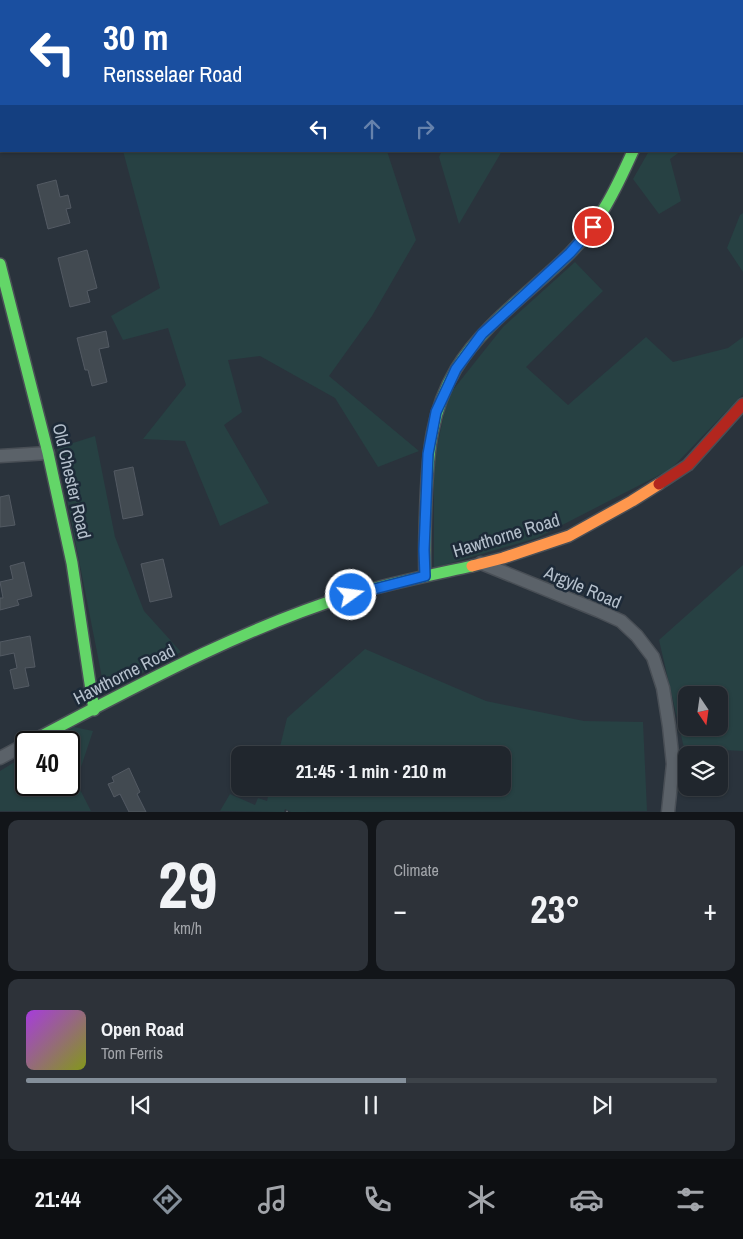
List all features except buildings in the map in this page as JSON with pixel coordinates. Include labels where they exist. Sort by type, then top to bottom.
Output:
[{"type":"street","points":[[425,576],[424,550],[428,454],[436,412],[456,369],[482,334],[570,253],[593,227],[613,195],[633,152]]},
{"type":"street","name":"Old Chester Road","points":[[0,264],[48,453],[72,563],[94,710]]},
{"type":"street","name":"Hawthorne Road","points":[[52,731],[167,671],[286,618],[351,595],[502,558],[569,536],[632,501],[688,465],[743,404]]},
{"type":"street","points":[[0,456],[48,453]]},
{"type":"street","name":"Argyle Road","points":[[481,563],[620,621],[637,636],[648,650],[653,657],[663,688],[669,726],[673,764],[668,812]]},
{"type":"street","points":[[0,758],[15,750]]},
{"type":"green space","points":[[123,152],[387,152],[416,240],[372,316],[329,376],[419,451],[378,467],[335,398],[260,356],[228,360],[242,412],[224,425],[269,503],[220,526],[185,441],[143,439],[186,385],[168,328],[123,340],[111,316],[160,288]]},
{"type":"green space","points":[[442,152],[501,152],[459,224],[439,157]]},
{"type":"green space","points":[[648,152],[680,152],[670,159],[681,201],[659,214],[633,179]]},
{"type":"green space","points":[[743,213],[743,272],[727,248],[740,215]]},
{"type":"green space","points":[[575,262],[603,291],[526,367],[568,405],[646,337],[673,362],[728,348],[743,337],[743,394],[671,469],[537,538],[434,568],[434,460],[448,396],[503,327]]},
{"type":"green space","points":[[95,436],[115,537],[144,611],[181,652],[105,693],[57,448]]},
{"type":"green space","points":[[743,565],[743,751],[728,750],[728,746],[684,746],[681,736],[728,736],[728,686],[678,686],[678,722],[659,640]]},
{"type":"green space","points":[[365,649],[486,701],[584,721],[643,722],[647,811],[291,812],[285,809],[284,812],[220,811],[230,794],[255,805],[258,798],[267,801],[268,796],[511,796],[511,746],[280,746],[287,718]]},
{"type":"green space","points":[[74,727],[93,731],[80,770],[80,731],[67,731]]},
{"type":"green space","points":[[15,762],[15,796],[80,796],[80,790],[91,811],[0,811],[0,771]]},
{"type":"traffic: fast","points":[[425,576],[427,483],[430,449],[436,417],[448,385],[467,352],[480,337],[570,253],[590,230],[613,192],[633,152]]},
{"type":"traffic: fast","points":[[0,264],[48,453],[72,563],[94,710]]},
{"type":"traffic: fast","points":[[51,731],[187,661],[267,625],[350,595],[472,566]]},
{"type":"traffic: slow","points":[[472,566],[503,558],[569,536],[659,484]]},
{"type":"traffic: jam","points":[[659,484],[688,465],[743,404]]},
{"type":"route","points":[[351,595],[425,576],[424,550],[428,454],[436,412],[456,369],[482,334],[570,253],[593,227]]}]
